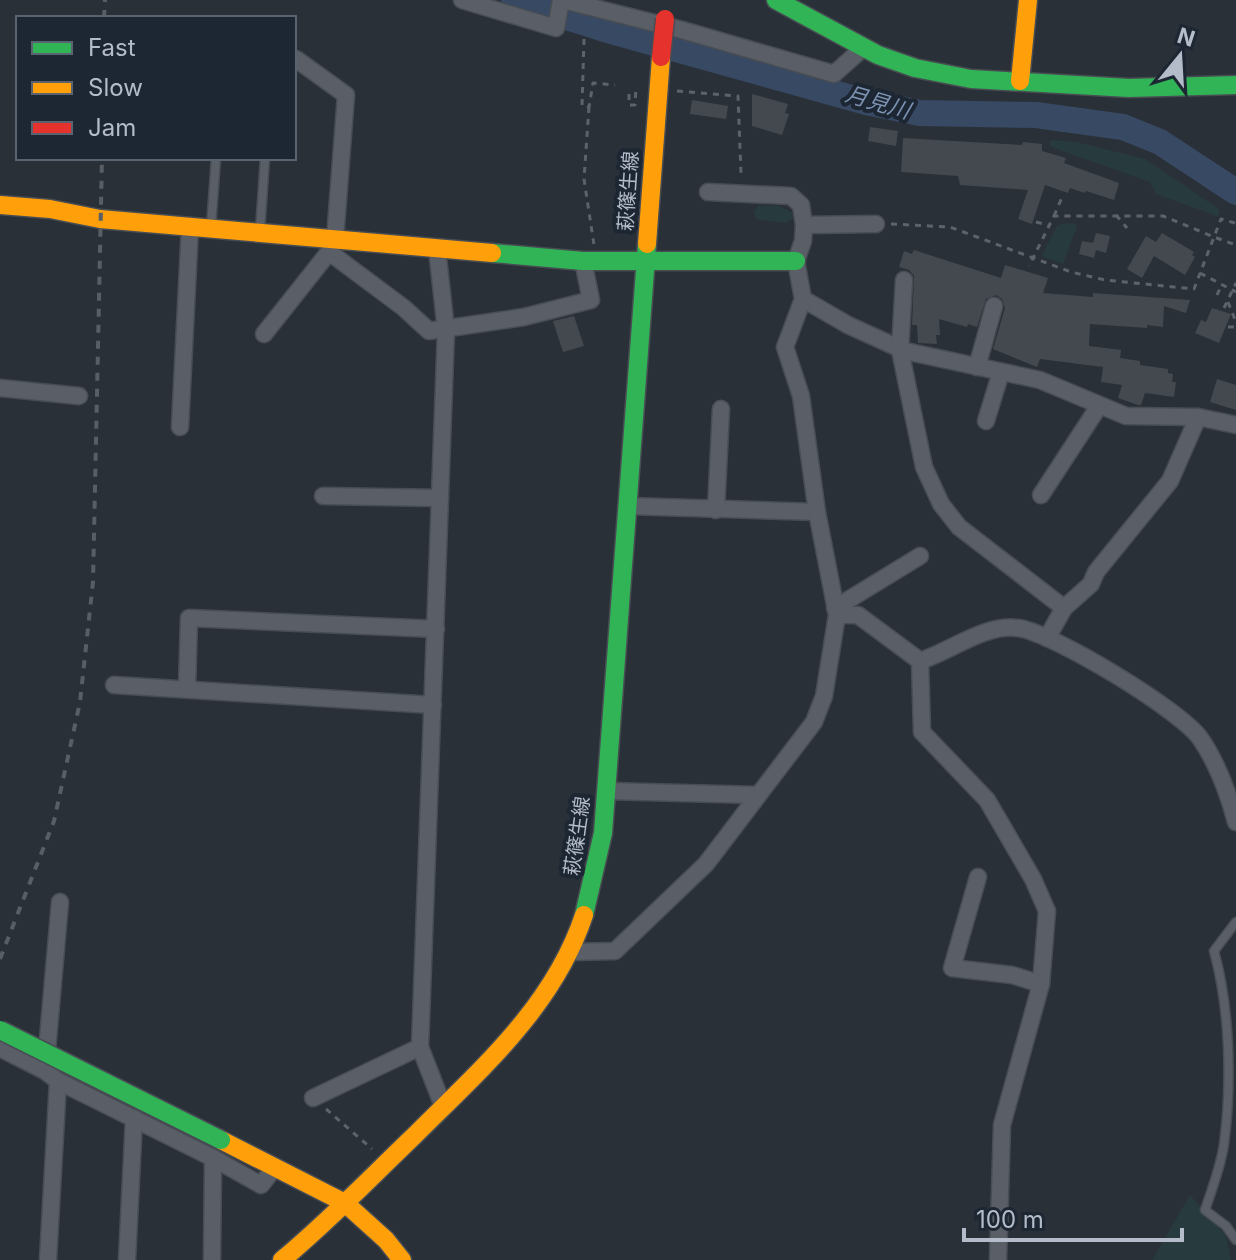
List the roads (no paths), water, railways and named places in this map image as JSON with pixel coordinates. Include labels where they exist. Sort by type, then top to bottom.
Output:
[{"type":"main road","name":"萩篠生線","points":[[282,1260],[307,1240],[443,1106],[540,1001],[570,952],[597,868],[606,791],[666,0]]},
{"type":"main road","points":[[776,0],[863,48],[946,76],[1129,88],[1236,85]]},
{"type":"main road","points":[[1020,81],[1028,0]]},
{"type":"main road","points":[[0,205],[50,209],[100,219],[260,232],[332,245],[437,249],[589,261],[796,261]]},
{"type":"main road","points":[[0,1030],[345,1203],[402,1260]]},
{"type":"street","points":[[462,0],[556,28],[562,0],[682,30],[834,74],[863,48]]},
{"type":"street","points":[[264,334],[332,245],[346,95],[296,59]]},
{"type":"street","points":[[570,952],[615,951],[706,864],[814,722],[824,696],[836,612],[817,512],[801,396],[785,347],[803,299],[796,261],[803,241],[801,205],[791,196],[708,192]]},
{"type":"street","points":[[804,225],[876,224]]},
{"type":"street","points":[[180,427],[190,226]]},
{"type":"street","points":[[332,245],[429,331],[524,317],[591,300],[589,261]]},
{"type":"street","points":[[437,249],[446,330],[420,1047],[443,1106]]},
{"type":"street","points":[[904,280],[900,350],[924,467],[941,504],[959,527],[1064,608]]},
{"type":"street","points":[[803,299],[900,350],[1040,380],[1126,416],[1198,417],[1236,425]]},
{"type":"street","points":[[977,367],[994,306]]},
{"type":"street","points":[[986,421],[1001,372]]},
{"type":"street","points":[[0,388],[79,396]]},
{"type":"street","points":[[1041,495],[1099,406]]},
{"type":"street","points":[[716,510],[721,409]]},
{"type":"street","points":[[1040,631],[1091,584],[1096,572],[1170,481],[1198,417]]},
{"type":"street","points":[[323,496],[440,498]]},
{"type":"street","points":[[627,506],[817,512]]},
{"type":"street","points":[[836,612],[920,556]]},
{"type":"street","points":[[836,612],[858,615],[920,661]]},
{"type":"street","points":[[187,689],[189,618],[436,629]]},
{"type":"street","points":[[920,661],[986,632],[1017,628],[1040,631],[1068,642],[1157,701],[1199,736],[1226,785],[1236,822]]},
{"type":"street","points":[[920,661],[922,732],[987,800],[1033,879],[1047,911],[1041,984],[1002,1125],[998,1260]]},
{"type":"street","points":[[114,685],[433,705]]},
{"type":"street","points":[[606,791],[758,795]]},
{"type":"street","points":[[978,877],[952,968],[1012,975],[1041,984]]},
{"type":"street","points":[[48,1260],[60,902]]},
{"type":"street","points":[[313,1098],[420,1047]]},
{"type":"street","points":[[0,1048],[261,1185],[275,1167]]},
{"type":"street","points":[[127,1260],[134,1118]]},
{"type":"street","points":[[212,1260],[213,1158]]},
{"type":"lane","points":[[211,228],[216,160]]},
{"type":"lane","points":[[260,232],[265,160]]},
{"type":"lane","points":[[1236,922],[1214,951],[1223,985],[1228,1091],[1224,1147],[1205,1210],[1226,1226],[1236,1240]]},
{"type":"waterway","name":"月見川","points":[[514,0],[611,31],[866,102],[920,113],[1036,115],[1123,127],[1160,142],[1236,192]]},
{"type":"railway","points":[[104,16],[105,0]]},
{"type":"railway","points":[[0,959],[54,821],[80,702],[93,582],[102,160]]}]
